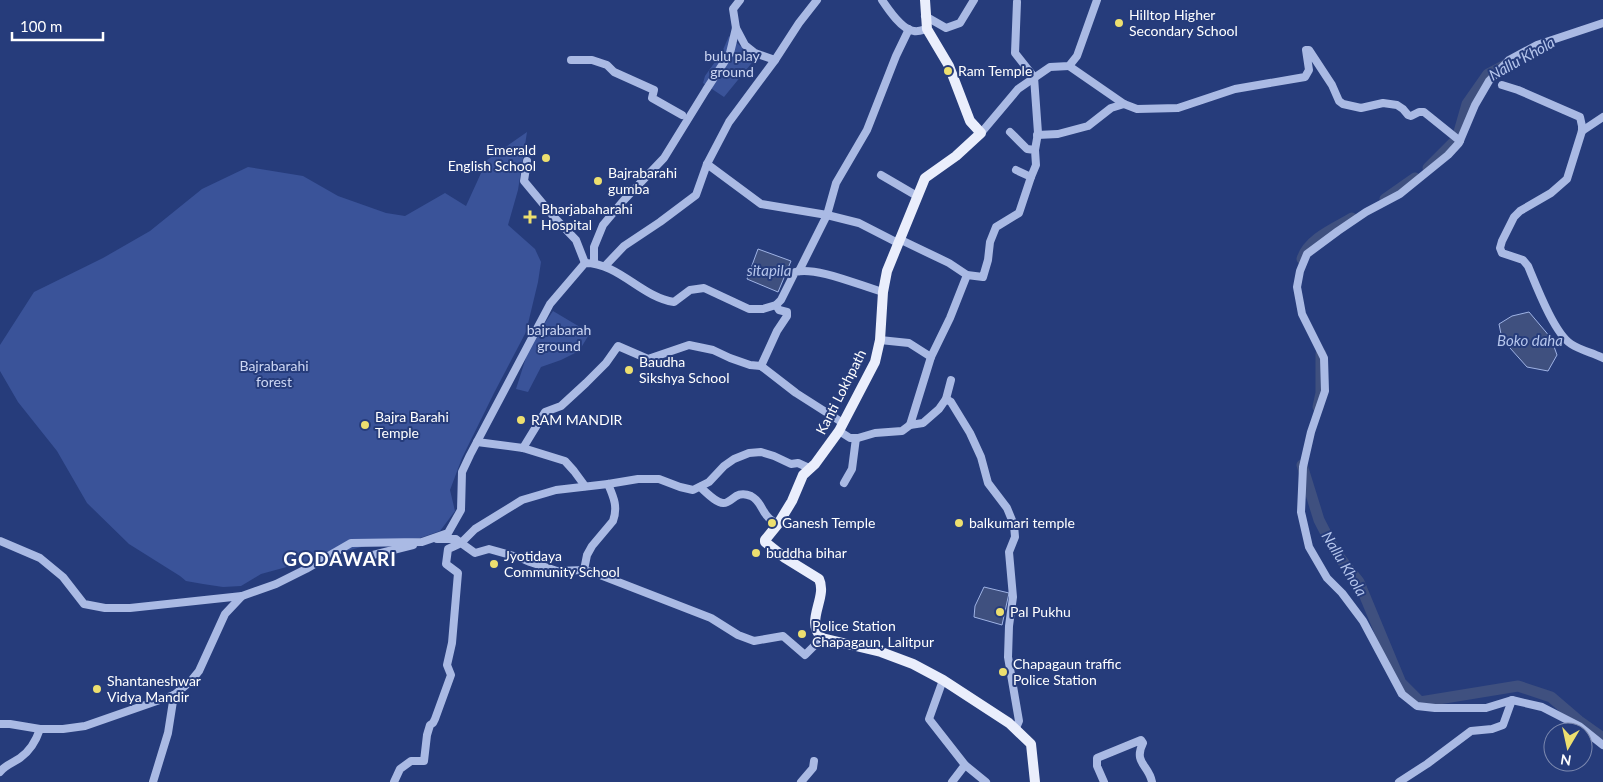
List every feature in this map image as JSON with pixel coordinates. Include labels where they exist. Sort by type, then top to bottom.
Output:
[{"type":"main road","points":[[925,0],[926,29],[948,66],[970,121],[981,133]]},
{"type":"main road","name":"Kanti Lokhpath","points":[[822,638],[816,633],[814,625],[821,584],[816,576],[785,558],[766,542],[766,537],[778,524],[792,501],[803,475],[815,464],[842,427],[875,362],[880,340],[883,292],[887,271],[925,178],[956,156],[981,133]]},
{"type":"main road","points":[[822,638],[881,652],[913,664],[943,680],[1016,728],[1031,744],[1035,782]]},
{"type":"street","points":[[740,0],[733,9],[736,28],[745,45],[756,53],[776,60]]},
{"type":"street","points":[[605,266],[624,246],[660,222],[696,194],[707,164],[729,122],[776,60],[799,23],[817,0]]},
{"type":"street","points":[[882,0],[893,17],[909,29],[914,31],[926,29]]},
{"type":"street","points":[[925,16],[946,28],[960,23],[974,0]]},
{"type":"street","points":[[1069,66],[1077,56],[1097,0]]},
{"type":"street","points":[[707,164],[761,204],[827,215],[859,223],[949,263],[967,275],[983,277],[988,260],[990,242],[996,227],[1019,213],[1036,165],[1037,135],[1034,77],[1015,53],[1017,2]]},
{"type":"street","points":[[1603,23],[1538,45],[1509,60],[1490,80],[1475,105],[1460,141],[1448,155],[1400,194],[1359,217],[1307,254],[1300,271],[1297,288],[1302,314],[1324,358],[1325,390],[1311,432],[1303,467],[1301,512],[1308,547],[1327,578],[1342,593],[1362,621],[1402,694],[1417,706],[1435,708],[1486,708],[1512,700],[1542,707],[1579,726],[1603,745]]},
{"type":"street","points":[[594,263],[594,247],[603,225],[664,158],[730,53],[736,28]]},
{"type":"street","points":[[799,271],[827,215],[836,183],[867,130],[896,56],[909,29]]},
{"type":"street","points":[[981,133],[1018,89],[1050,67],[1069,66],[1124,104],[1137,109],[1178,108],[1234,89],[1305,76],[1310,70],[1306,50],[1309,50],[1332,84],[1339,101],[1343,104],[1361,108],[1383,103],[1397,105],[1411,116],[1424,112],[1460,141]]},
{"type":"street","points":[[571,60],[592,60],[607,65],[614,72],[654,90],[652,98],[682,115]]},
{"type":"street","points":[[1502,86],[1518,90],[1580,117],[1582,130],[1567,180],[1551,193],[1520,211],[1514,217],[1500,248],[1502,252],[1523,260],[1528,266],[1547,310],[1562,336],[1570,344],[1603,358]]},
{"type":"street","points":[[1037,135],[1058,134],[1088,126],[1111,108],[1124,104]]},
{"type":"street","points":[[1582,130],[1603,117]]},
{"type":"street","points":[[1010,132],[1028,150],[1035,150]]},
{"type":"street","points":[[528,161],[524,181],[576,240],[585,263]]},
{"type":"street","points":[[1016,170],[1031,177]]},
{"type":"street","points":[[881,175],[917,196]]},
{"type":"street","points":[[0,541],[40,558],[63,577],[84,604],[105,608],[130,608],[242,596],[276,584],[351,543],[422,542],[448,533],[461,510],[462,472],[477,442],[550,304],[585,263],[605,266],[646,291],[674,302],[690,290],[704,288],[749,309],[763,309],[776,305],[781,300],[795,272],[799,271],[817,272],[883,292]]},
{"type":"street","points":[[910,425],[931,356],[950,318],[967,275]]},
{"type":"street","points":[[761,366],[777,331],[787,316],[787,312],[779,310],[776,305]]},
{"type":"street","points":[[880,340],[909,343],[931,356]]},
{"type":"street","points":[[523,448],[545,412],[560,406],[586,384],[606,363],[618,346],[648,359],[689,345],[713,350],[750,365],[761,366],[842,427],[850,438],[888,431],[902,431],[910,425],[923,423],[936,413],[946,399],[951,380]]},
{"type":"street","points":[[946,399],[953,406],[970,433],[981,457],[988,483],[1007,508],[1014,525],[1015,537],[1009,552],[1013,597],[1009,626],[1008,657],[1019,721],[1016,728]]},
{"type":"street","points":[[844,483],[852,469],[856,438]]},
{"type":"street","points":[[477,442],[523,448],[565,461],[585,486]]},
{"type":"street","points":[[394,782],[400,769],[411,761],[424,761],[427,735],[451,676],[447,665],[452,643],[458,573],[446,564],[448,549],[461,543],[475,529],[522,500],[556,490],[638,479],[659,479],[693,490],[709,482],[724,466],[734,459],[749,453],[762,452],[791,464],[798,463],[809,468]]},
{"type":"street","points":[[584,570],[587,555],[592,546],[615,516],[617,507],[608,484]]},
{"type":"street","points":[[700,488],[721,503],[726,503],[736,495],[750,496],[759,501],[768,518],[778,524]]},
{"type":"street","points":[[369,556],[436,540],[456,539],[475,553],[489,550],[521,558],[557,571],[584,570],[710,618],[738,635],[754,641],[783,636],[805,655],[822,638]]},
{"type":"street","points":[[0,724],[40,729],[63,729],[84,726],[174,695],[190,682],[199,670],[225,614],[242,596]]},
{"type":"street","points":[[943,680],[929,719],[965,765],[986,782]]},
{"type":"street","points":[[154,782],[168,733],[174,695]]},
{"type":"street","points":[[1399,782],[1471,731],[1492,729],[1503,725],[1512,700]]},
{"type":"street","points":[[0,772],[26,753],[37,739],[40,729]]},
{"type":"street","points":[[1104,782],[1097,766],[1098,758],[1141,740],[1143,743],[1139,758],[1142,766],[1149,772],[1152,782]]},
{"type":"street","points":[[801,782],[813,768],[814,760]]},
{"type":"street","points":[[952,782],[965,765]]},
{"type":"green space","name":"bulu play ground","points":[[729,36],[755,59],[724,97],[703,83],[705,76],[722,52]]},
{"type":"green space","name":"Bajrabarahi forest","points":[[527,132],[518,190],[508,225],[535,249],[541,262],[538,282],[526,332],[462,458],[450,490],[455,511],[440,531],[420,538],[373,544],[261,574],[241,586],[223,587],[186,581],[129,544],[87,503],[57,451],[18,402],[0,371],[0,345],[34,292],[103,258],[150,231],[202,189],[248,167],[303,176],[338,196],[386,213],[405,216],[445,193],[466,206],[487,160]]},
{"type":"green space","name":"bajrabarah ground","points":[[553,311],[590,333],[579,351],[541,367],[528,392],[516,389],[530,345]]},
{"type":"water","name":"sitapila","points":[[758,249],[791,261],[778,292],[747,279]]},
{"type":"water","name":"Boko daha","points":[[1529,312],[1551,338],[1557,355],[1548,371],[1527,367],[1502,339],[1499,324],[1512,316]]},
{"type":"water","points":[[984,587],[1009,593],[1002,625],[974,617],[975,606]]},
{"type":"waterway","name":"Nallu Khola","points":[[1428,168],[1457,139],[1467,104],[1488,74],[1505,65]]},
{"type":"waterway","name":"Nallu Khola","points":[[1385,199],[1415,178]]},
{"type":"waterway","name":"Nallu Khola","points":[[1302,259],[1305,252],[1316,240],[1352,218]]},
{"type":"waterway","name":"Nallu Khola","points":[[1318,407],[1321,393],[1321,354]]},
{"type":"waterway","name":"Nallu Khola","points":[[1302,465],[1319,520],[1336,553],[1359,582],[1401,683],[1420,702],[1518,686],[1551,697],[1579,721],[1603,738]]},
{"type":"place","name":"Hilltop Higher Secondary School","points":[[1119,23]]},
{"type":"place","name":"Ram Temple","points":[[948,71]]},
{"type":"place","name":"Emerald English School","points":[[546,158]]},
{"type":"place","name":"Bajrabarahi gumba","points":[[598,181]]},
{"type":"place","name":"Bharjabaharahi Hospital","points":[[530,217]]},
{"type":"place","name":"Baudha Sikshya School","points":[[629,370]]},
{"type":"place","name":"RAM MANDIR","points":[[521,420]]},
{"type":"place","name":"Bajra Barahi Temple","points":[[365,425]]},
{"type":"place","name":"Ganesh Temple","points":[[772,523]]},
{"type":"place","name":"balkumari temple","points":[[959,523]]},
{"type":"place","name":"buddha bihar","points":[[756,553]]},
{"type":"place","name":"Jyotidaya Community School","points":[[494,564]]},
{"type":"place","name":"Pal Pukhu","points":[[1000,612]]},
{"type":"place","name":"Police Station Chapagaun, Lalitpur","points":[[802,634]]},
{"type":"place","name":"Chapagaun traffic Police Station","points":[[1003,672]]},
{"type":"place","name":"Shantaneshwar Vidya Mandir","points":[[97,689]]},
{"type":"district","name":"GODAWARI","points":[[340,559]]}]
